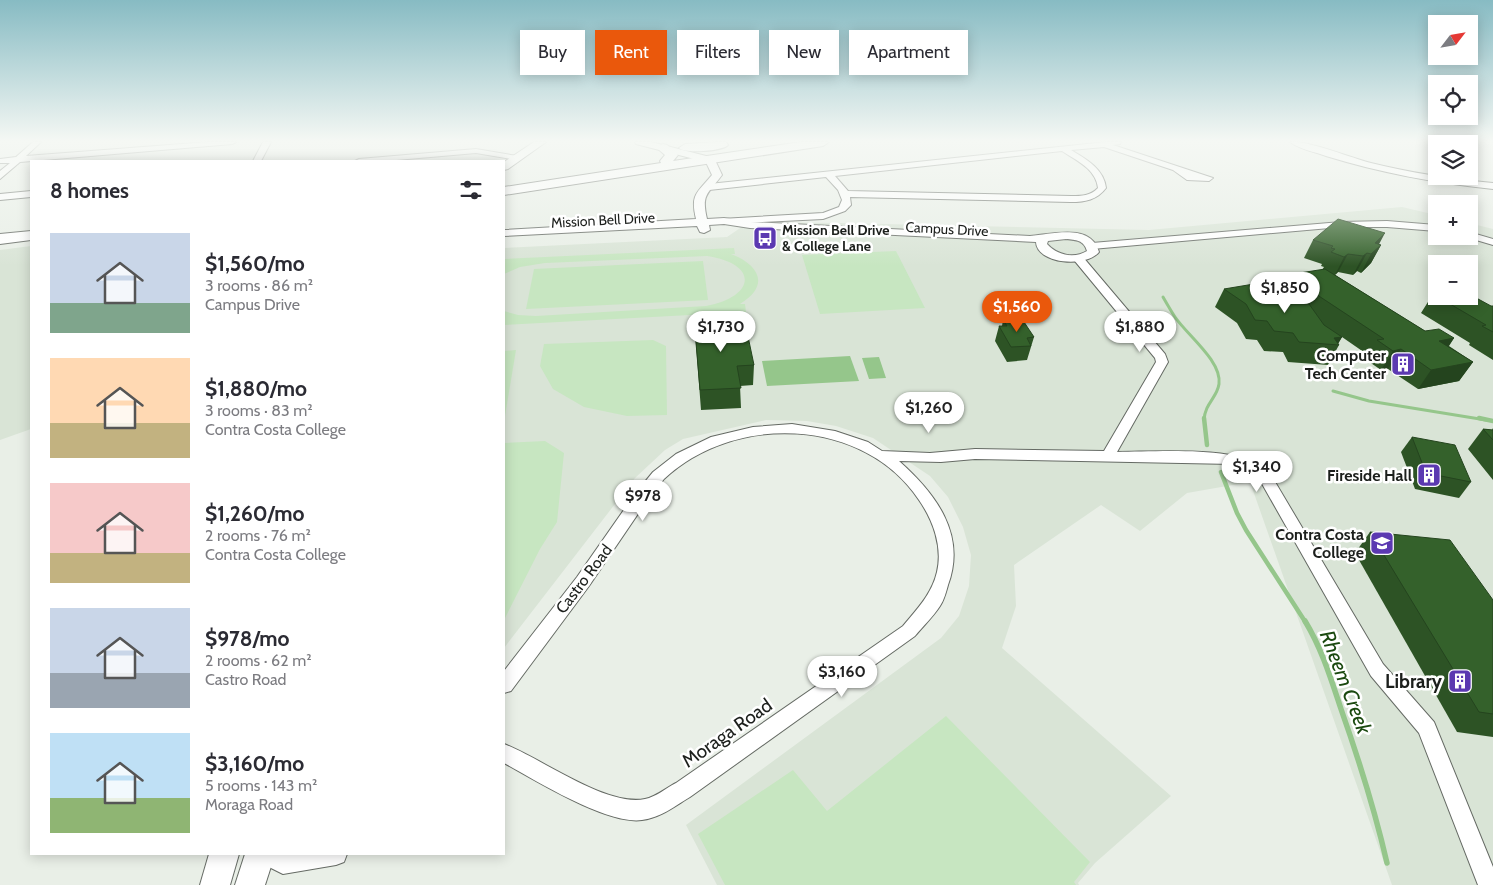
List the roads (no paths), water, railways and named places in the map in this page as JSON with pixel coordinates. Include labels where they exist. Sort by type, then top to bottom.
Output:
[{"type":"main road","points":[[505,188],[524,183]]},
{"type":"main road","points":[[505,188],[534,183]]},
{"type":"main road","points":[[0,239],[30,236]]},
{"type":"main road","points":[[0,246],[30,243]]},
{"type":"main road","points":[[250,885],[265,855]]},
{"type":"street","points":[[704,226],[698,204],[699,198],[711,183]]},
{"type":"street","points":[[709,187],[743,183]]},
{"type":"street","points":[[837,183],[847,194],[1071,199],[1087,198],[1097,194],[1102,188],[1101,183]]},
{"type":"street","points":[[1468,183],[1493,186]]},
{"type":"street","points":[[0,197],[30,194]]},
{"type":"street","name":"Mission Bell Drive","points":[[505,242],[704,226],[724,221],[830,214],[841,210],[847,205],[847,194]]},
{"type":"street","name":"Campus Drive","points":[[724,221],[750,226],[1043,240],[1052,235],[1067,235],[1082,239],[1092,246]]},
{"type":"street","points":[[1043,240],[1041,244],[1048,252],[1062,257],[1078,258],[1090,255],[1093,252],[1092,246],[1218,236],[1335,223],[1396,224],[1428,227]]},
{"type":"street","name":"Mission Bell Drive","points":[[505,233],[704,226]]},
{"type":"street","name":"Campus Drive","points":[[704,226],[1032,248],[1048,252]]},
{"type":"street","points":[[1478,238],[1493,242]]},
{"type":"street","points":[[1078,258],[1161,357],[1162,362],[1108,456]]},
{"type":"street","name":"Castro Road","points":[[505,684],[609,546],[642,495],[659,474],[680,457],[712,441],[738,433],[797,428],[830,434]]},
{"type":"street","name":"Moraga Road","points":[[505,754],[593,798],[621,809],[640,810],[657,805],[683,790],[909,631],[925,616],[942,583],[947,561],[940,523],[927,495],[908,474],[883,455],[858,443],[830,434]]},
{"type":"street","points":[[883,455],[908,458],[961,457],[976,454],[1232,459],[1254,466],[1261,471],[1377,670],[1426,728],[1486,877],[1493,884]]},
{"type":"street","points":[[220,867],[265,855],[283,863],[330,855]]},
{"type":"waterway","name":"Rheem Creek","points":[[1163,297],[1180,324],[1210,357],[1215,366],[1218,375],[1218,389],[1206,409],[1204,419]]},
{"type":"waterway","points":[[1333,391],[1369,401],[1486,420]]},
{"type":"waterway","points":[[1479,418],[1493,421]]},
{"type":"waterway","name":"Rheem Creek","points":[[1204,419],[1207,445]]},
{"type":"waterway","name":"Rheem Creek","points":[[1221,472],[1237,513],[1246,530],[1306,623]]},
{"type":"waterway","name":"Rheem Creek","points":[[1305,621],[1326,664],[1348,728],[1372,805],[1387,863]]},
{"type":"place","name":"Mission Bell Drive & College Lane","points":[[765,238]]},
{"type":"place","name":"Computer Tech Center","points":[[1403,364]]},
{"type":"place","name":"Fireside Hall","points":[[1429,475]]},
{"type":"place","name":"Contra Costa College","points":[[1382,543]]},
{"type":"place","name":"Library","points":[[1460,681]]}]
